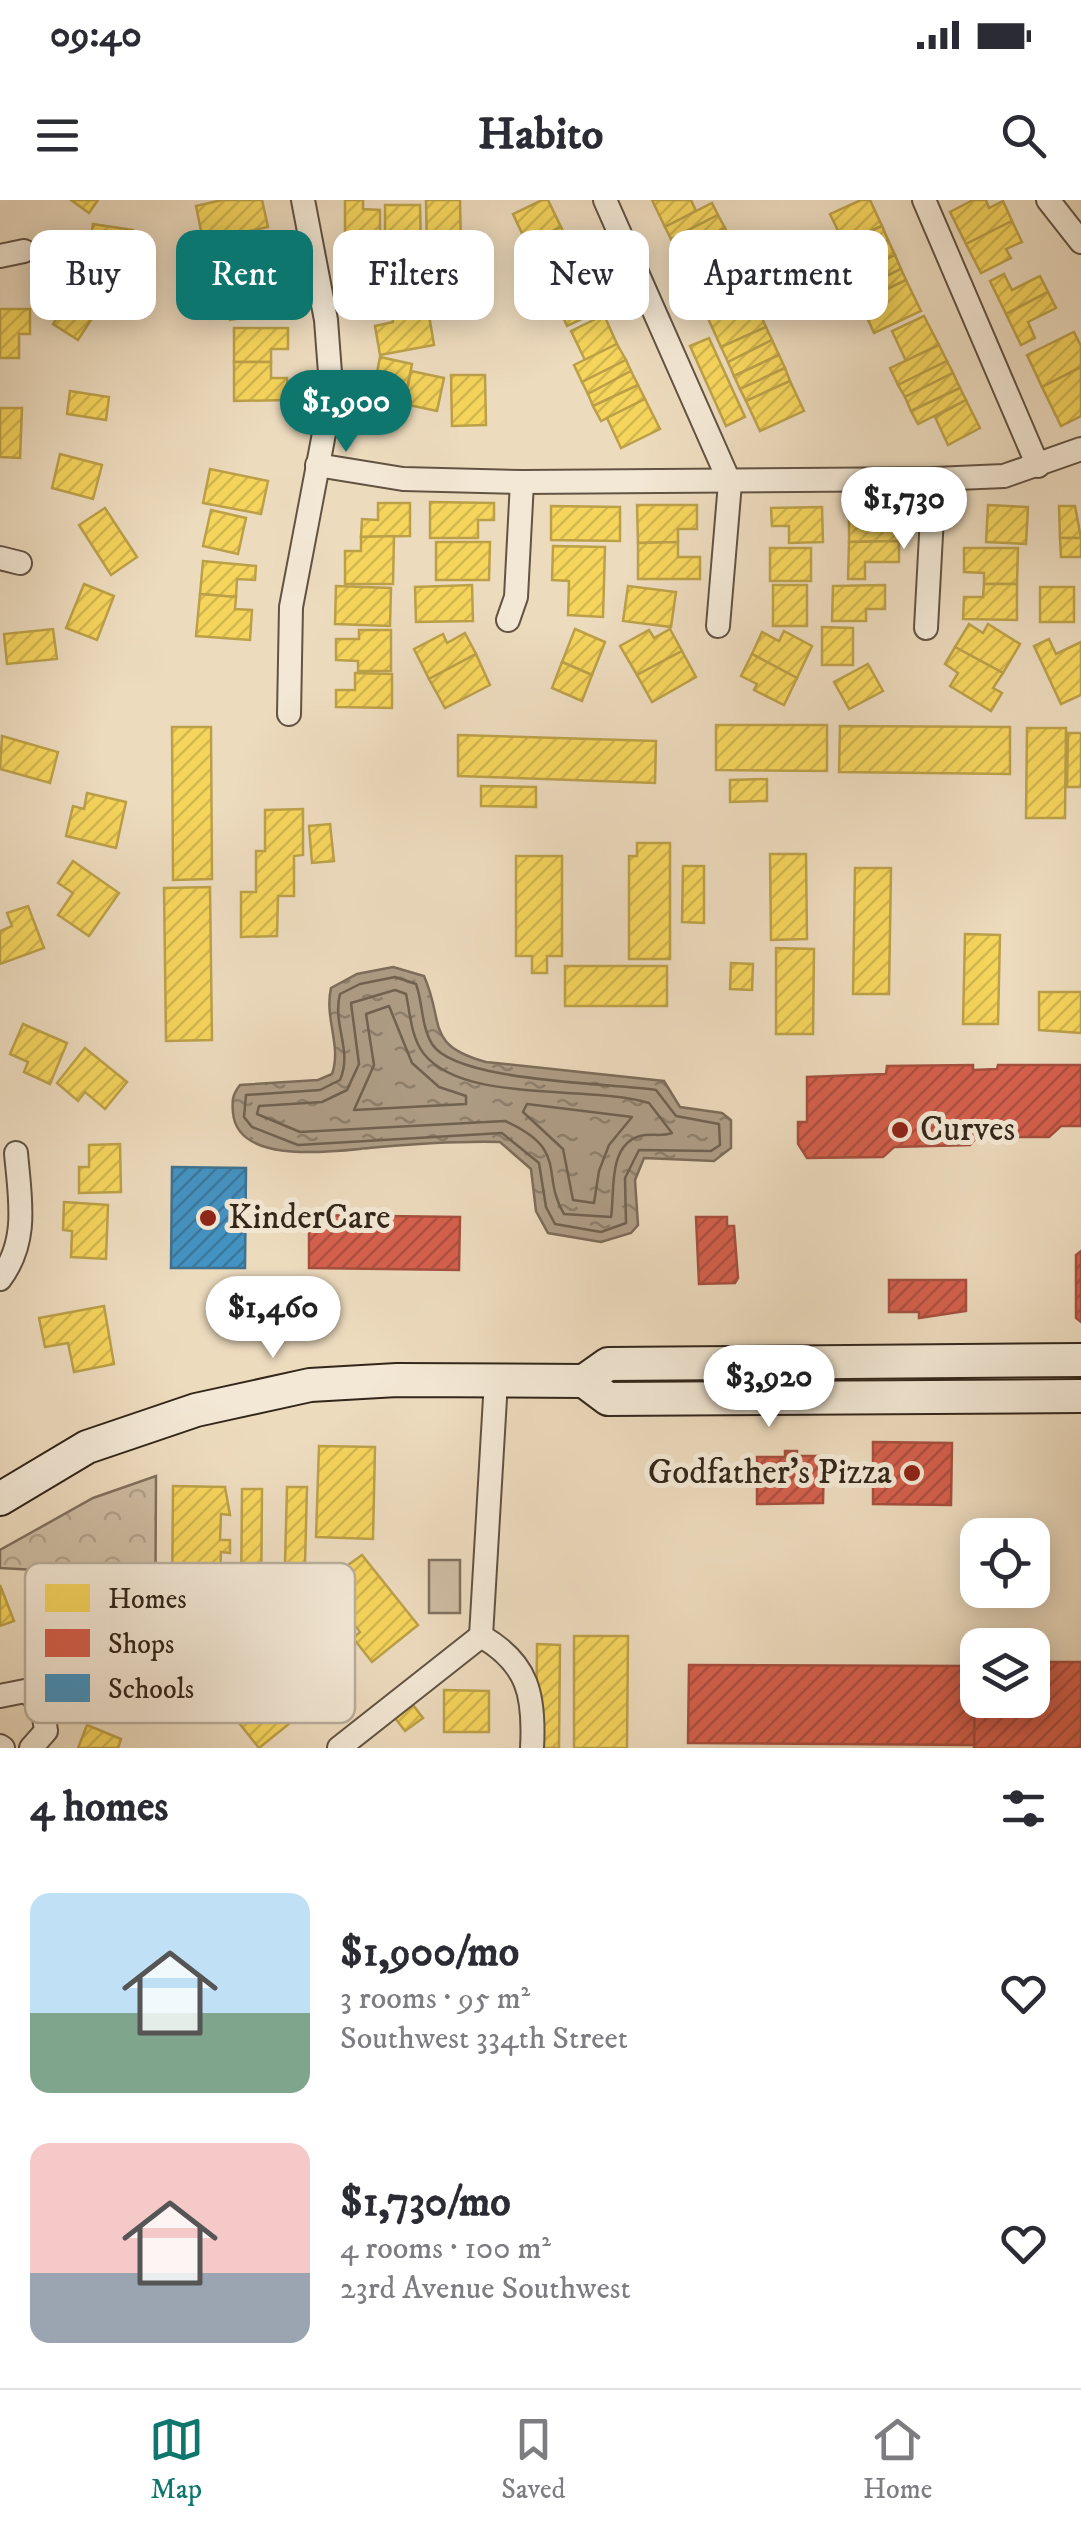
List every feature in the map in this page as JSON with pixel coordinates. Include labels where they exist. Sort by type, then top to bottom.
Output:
[{"type":"main road","points":[[0,1498],[87,1447],[196,1410],[310,1385],[584,1381],[608,1364],[1081,1360]]},
{"type":"main road","points":[[949,1400],[963,1385],[1027,1384],[1044,1362]]},
{"type":"main road","points":[[584,1381],[608,1398],[949,1400],[1081,1396]]},
{"type":"street","points":[[288,714],[291,608],[330,373],[326,320],[303,200]]},
{"type":"street","points":[[606,200],[730,483],[718,626]]},
{"type":"street","points":[[924,200],[1038,466]]},
{"type":"street","points":[[1048,200],[1081,242]]},
{"type":"street","points":[[0,256],[24,251]]},
{"type":"street","points":[[317,466],[403,479],[522,482],[934,479],[1004,476],[1081,448]]},
{"type":"street","points":[[926,628],[934,479]]},
{"type":"street","points":[[508,620],[516,597],[522,482]]},
{"type":"street","points":[[0,1278],[16,1257],[22,1218],[16,1153]]},
{"type":"street","points":[[339,1748],[481,1636],[496,1381]]},
{"type":"street","points":[[481,1636],[509,1652],[520,1669],[529,1690],[532,1748]]},
{"type":"street","points":[[0,1696],[25,1691]]},
{"type":"street","points":[[31,1748],[46,1731],[45,1723]]},
{"type":"green space","points":[[156,1476],[156,1563],[25,1563],[25,1569],[0,1568],[0,1550],[93,1498]]},
{"type":"green space","points":[[429,1560],[460,1560],[460,1613],[429,1613]]},
{"type":"water","points":[[393,967],[424,976],[445,1040],[466,1055],[486,1062],[664,1081],[680,1107],[722,1113],[731,1120],[731,1148],[714,1161],[644,1158],[635,1180],[638,1225],[631,1233],[601,1242],[548,1233],[536,1211],[531,1169],[500,1142],[291,1151],[252,1141],[239,1130],[233,1098],[240,1085],[318,1080],[332,1074],[335,1053],[331,988],[357,974]]},
{"type":"building: Homes","points":[[71,200],[98,200],[89,213]]},
{"type":"building: Homes","points":[[222,200],[262,200],[268,227],[201,230],[196,206]]},
{"type":"building: Homes","points":[[345,200],[363,200],[363,209],[380,210],[380,230],[345,230]]},
{"type":"building: Homes","points":[[426,200],[460,200],[461,230],[427,230]]},
{"type":"building: Homes","points":[[548,200],[561,227],[520,230],[513,214]]},
{"type":"building: Homes","points":[[652,200],[691,200],[696,211],[665,227]]},
{"type":"building: Homes","points":[[870,200],[882,226],[873,230],[838,230],[830,214]]},
{"type":"building: Homes","points":[[973,200],[986,200],[989,208],[1003,201],[1012,221],[966,244],[950,212]]},
{"type":"building: Homes","points":[[712,203],[718,215],[689,230],[669,230],[669,235],[665,227]]},
{"type":"building: Homes","points":[[385,205],[420,205],[421,230],[385,230]]},
{"type":"building: Homes","points":[[718,215],[725,228],[721,230],[689,230]]},
{"type":"building: Homes","points":[[1012,221],[1022,242],[1006,249],[1011,258],[981,273],[966,244]]},
{"type":"building: Homes","points":[[93,224],[133,230],[92,230]]},
{"type":"building: Homes","points":[[888,240],[895,255],[888,258]]},
{"type":"building: Homes","points":[[895,255],[901,269],[888,275],[888,258]]},
{"type":"building: Homes","points":[[901,269],[906,280],[888,289],[888,275]]},
{"type":"building: Homes","points":[[1004,274],[1012,290],[1040,276],[1048,292],[1006,314],[990,281]]},
{"type":"building: Homes","points":[[906,280],[921,311],[874,333],[868,320],[888,320],[888,289]]},
{"type":"building: Homes","points":[[1048,292],[1056,308],[1028,322],[1035,338],[1021,345],[1006,314]]},
{"type":"building: Homes","points":[[0,309],[30,309],[30,334],[19,334],[19,358],[0,358]]},
{"type":"building: Homes","points":[[924,316],[939,345],[906,361],[892,331]]},
{"type":"building: Homes","points":[[56,320],[91,320],[78,340],[53,324]]},
{"type":"building: Homes","points":[[430,320],[434,345],[380,355],[375,326]]},
{"type":"building: Homes","points":[[594,320],[606,320],[617,344],[585,360],[571,331]]},
{"type":"building: Homes","points":[[709,320],[763,320],[766,327],[721,347]]},
{"type":"building: Homes","points":[[766,327],[772,340],[728,362],[721,347]]},
{"type":"building: Homes","points":[[234,328],[288,328],[288,349],[271,349],[271,362],[234,362]]},
{"type":"building: Homes","points":[[1074,332],[1081,346],[1081,367],[1042,387],[1027,355]]},
{"type":"building: Homes","points":[[709,338],[745,417],[726,426],[690,346]]},
{"type":"building: Homes","points":[[772,340],[779,355],[734,376],[728,362]]},
{"type":"building: Homes","points":[[617,344],[626,360],[582,382],[574,365]]},
{"type":"building: Homes","points":[[939,345],[947,361],[898,385],[890,368]]},
{"type":"building: Homes","points":[[779,355],[785,368],[740,389],[734,376]]},
{"type":"building: Homes","points":[[380,357],[412,364],[404,404],[372,398]]},
{"type":"building: Homes","points":[[626,360],[631,371],[588,394],[582,382]]},
{"type":"building: Homes","points":[[947,361],[953,373],[905,397],[898,385]]},
{"type":"building: Homes","points":[[234,362],[271,362],[271,378],[287,378],[288,400],[234,401]]},
{"type":"building: Homes","points":[[1081,367],[1081,416],[1061,426],[1042,387]]},
{"type":"building: Homes","points":[[785,368],[790,381],[746,401],[740,389]]},
{"type":"building: Homes","points":[[411,371],[444,378],[437,411],[404,404]]},
{"type":"building: Homes","points":[[631,371],[638,385],[593,406],[588,394]]},
{"type":"building: Homes","points":[[953,373],[960,388],[911,411],[905,397]]},
{"type":"building: Homes","points":[[451,375],[485,375],[486,425],[452,426]]},
{"type":"building: Homes","points":[[790,381],[804,411],[760,431],[746,401]]},
{"type":"building: Homes","points":[[638,385],[645,399],[601,421],[593,406]]},
{"type":"building: Homes","points":[[960,388],[966,400],[918,424],[911,411]]},
{"type":"building: Homes","points":[[70,391],[109,397],[106,420],[67,414]]},
{"type":"building: Homes","points":[[645,399],[660,429],[621,448],[607,418]]},
{"type":"building: Homes","points":[[966,400],[980,428],[948,445],[935,417]]},
{"type":"building: Homes","points":[[0,408],[22,408],[20,458],[0,457]]},
{"type":"building: Homes","points":[[60,454],[102,465],[93,499],[52,488]]},
{"type":"building: Homes","points":[[210,469],[268,481],[261,514],[203,503]]},
{"type":"building: Homes","points":[[430,502],[494,503],[494,520],[478,520],[478,538],[430,538]]},
{"type":"building: Homes","points":[[378,503],[410,503],[410,536],[361,537],[362,519],[378,520]]},
{"type":"building: Homes","points":[[637,505],[697,505],[697,529],[678,529],[678,542],[638,543]]},
{"type":"building: Homes","points":[[988,505],[1028,507],[1026,544],[986,542]]},
{"type":"building: Homes","points":[[551,506],[620,507],[620,541],[551,540]]},
{"type":"building: Homes","points":[[1059,506],[1075,506],[1081,538],[1060,538]]},
{"type":"building: Homes","points":[[822,507],[823,542],[789,543],[789,526],[772,526],[771,508]]},
{"type":"building: Homes","points":[[105,508],[137,557],[111,575],[79,525]]},
{"type":"building: Homes","points":[[849,509],[900,509],[899,541],[849,542]]},
{"type":"building: Homes","points":[[211,510],[246,518],[238,554],[203,546]]},
{"type":"building: Homes","points":[[394,536],[393,584],[345,584],[345,551],[361,551],[361,537]]},
{"type":"building: Homes","points":[[1060,538],[1081,538],[1081,557],[1061,557]]},
{"type":"building: Homes","points":[[899,541],[899,562],[865,562],[865,579],[848,579],[849,542]]},
{"type":"building: Homes","points":[[436,542],[490,542],[489,580],[436,580]]},
{"type":"building: Homes","points":[[678,542],[678,557],[700,557],[700,579],[638,579],[638,543]]},
{"type":"building: Homes","points":[[553,546],[605,547],[603,617],[568,615],[569,581],[552,580]]},
{"type":"building: Homes","points":[[770,548],[811,548],[811,581],[770,581]]},
{"type":"building: Homes","points":[[964,548],[1018,548],[1017,584],[984,584],[984,573],[964,572]]},
{"type":"building: Homes","points":[[203,561],[256,566],[255,580],[237,579],[236,597],[200,594]]},
{"type":"building: Homes","points":[[84,584],[114,596],[97,640],[66,628]]},
{"type":"building: Homes","points":[[984,584],[1017,584],[1017,620],[963,619],[964,597],[983,597]]},
{"type":"building: Homes","points":[[472,585],[473,621],[416,622],[415,587]]},
{"type":"building: Homes","points":[[773,585],[807,585],[807,626],[773,626]]},
{"type":"building: Homes","points":[[885,585],[885,609],[866,609],[866,621],[832,621],[833,586]]},
{"type":"building: Homes","points":[[336,586],[391,588],[390,626],[335,624]]},
{"type":"building: Homes","points":[[628,586],[676,592],[671,627],[623,621]]},
{"type":"building: Homes","points":[[1040,587],[1074,587],[1074,622],[1040,622]]},
{"type":"building: Homes","points":[[200,594],[236,597],[235,609],[252,610],[250,640],[196,636]]},
{"type":"building: Homes","points":[[969,624],[983,633],[988,624],[1020,644],[1003,673],[955,647]]},
{"type":"building: Homes","points":[[822,627],[853,628],[853,665],[822,665]]},
{"type":"building: Homes","points":[[53,629],[57,659],[7,664],[4,634]]},
{"type":"building: Homes","points":[[575,629],[605,642],[592,675],[562,662]]},
{"type":"building: Homes","points":[[670,629],[682,651],[637,675],[620,646],[649,630],[654,638]]},
{"type":"building: Homes","points":[[359,630],[391,630],[391,671],[358,671],[358,661],[336,660],[336,639],[359,639]]},
{"type":"building: Homes","points":[[784,631],[812,646],[797,678],[752,654],[762,632],[779,641]]},
{"type":"building: Homes","points":[[465,633],[476,654],[429,679],[414,649],[443,634],[447,643]]},
{"type":"building: Homes","points":[[1049,639],[1056,654],[1081,642],[1081,695],[1061,704],[1034,646]]},
{"type":"building: Homes","points":[[955,647],[1003,673],[993,688],[1002,693],[991,711],[950,686],[958,673],[945,664]]},
{"type":"building: Homes","points":[[682,651],[696,677],[652,702],[637,675]]},
{"type":"building: Homes","points":[[476,654],[490,685],[445,708],[429,679]]},
{"type":"building: Homes","points":[[752,654],[797,678],[784,705],[754,690],[757,684],[741,676]]},
{"type":"building: Homes","points":[[562,662],[592,675],[582,701],[552,688]]},
{"type":"building: Homes","points":[[868,664],[883,691],[849,709],[834,682]]},
{"type":"building: Homes","points":[[355,673],[392,674],[392,708],[336,707],[336,690],[355,690]]},
{"type":"building: Homes","points":[[716,725],[827,725],[827,771],[716,770]]},
{"type":"building: Homes","points":[[840,726],[1010,727],[1010,774],[839,772]]},
{"type":"building: Homes","points":[[172,727],[211,727],[212,879],[173,880]]},
{"type":"building: Homes","points":[[1027,728],[1066,728],[1065,818],[1026,818]]},
{"type":"building: Homes","points":[[1068,733],[1081,733],[1081,787],[1067,787]]},
{"type":"building: Homes","points":[[458,735],[656,741],[655,783],[458,776]]},
{"type":"building: Homes","points":[[2,736],[58,752],[50,783],[0,769]]},
{"type":"building: Homes","points":[[767,779],[767,801],[730,802],[730,780]]},
{"type":"building: Homes","points":[[481,786],[536,787],[536,807],[481,806]]},
{"type":"building: Homes","points":[[87,793],[126,802],[116,848],[66,836],[73,806],[84,809]]},
{"type":"building: Homes","points":[[303,809],[303,855],[294,856],[294,896],[278,896],[277,936],[241,937],[241,892],[256,892],[256,851],[265,851],[265,810]]},
{"type":"building: Homes","points":[[330,824],[334,861],[312,863],[309,826]]},
{"type":"building: Homes","points":[[637,843],[670,843],[670,959],[629,959],[629,856],[637,856]]},
{"type":"building: Homes","points":[[770,854],[806,854],[807,939],[771,940]]},
{"type":"building: Homes","points":[[516,856],[562,856],[562,956],[547,956],[547,973],[532,973],[532,956],[516,956]]},
{"type":"building: Homes","points":[[73,861],[119,893],[89,936],[58,915],[73,893],[58,883]]},
{"type":"building: Homes","points":[[683,866],[704,866],[704,923],[682,922]]},
{"type":"building: Homes","points":[[855,868],[891,868],[889,994],[853,994]]},
{"type":"building: Homes","points":[[210,887],[212,1040],[166,1041],[164,888]]},
{"type":"building: Homes","points":[[28,906],[44,948],[0,964],[0,931],[12,926],[7,913]]},
{"type":"building: Homes","points":[[965,934],[1000,935],[998,1024],[963,1024]]},
{"type":"building: Homes","points":[[776,948],[814,949],[813,1034],[776,1034]]},
{"type":"building: Homes","points":[[731,963],[753,964],[752,990],[730,989]]},
{"type":"building: Homes","points":[[565,966],[667,966],[667,1006],[565,1006]]},
{"type":"building: Homes","points":[[1039,992],[1081,992],[1081,1033],[1039,1030]]},
{"type":"building: Homes","points":[[23,1024],[67,1043],[50,1084],[24,1072],[28,1062],[10,1054]]},
{"type":"building: Homes","points":[[85,1048],[127,1082],[105,1109],[85,1092],[78,1101],[57,1083]]},
{"type":"building: Homes","points":[[120,1144],[121,1192],[79,1193],[79,1167],[89,1167],[89,1145]]},
{"type":"building: Homes","points":[[64,1202],[108,1205],[106,1259],[71,1257],[72,1231],[63,1230]]},
{"type":"building: Homes","points":[[104,1306],[114,1364],[74,1372],[68,1343],[45,1347],[39,1318]]},
{"type":"building: Homes","points":[[319,1446],[375,1447],[373,1539],[316,1537]]},
{"type":"building: Homes","points":[[173,1486],[225,1487],[230,1515],[221,1514],[220,1540],[230,1540],[230,1553],[221,1552],[221,1563],[172,1563]]},
{"type":"building: Homes","points":[[287,1487],[307,1487],[305,1563],[285,1563]]},
{"type":"building: Homes","points":[[242,1489],[262,1489],[261,1563],[241,1563]]},
{"type":"building: Homes","points":[[362,1555],[418,1625],[372,1662],[355,1641],[360,1632],[355,1625],[355,1563],[351,1563]]},
{"type":"building: Homes","points":[[0,1585],[14,1621],[0,1626]]},
{"type":"building: Homes","points":[[574,1636],[628,1636],[627,1748],[574,1748]]},
{"type":"building: Homes","points":[[537,1644],[560,1645],[559,1748],[536,1748]]},
{"type":"building: Homes","points":[[444,1690],[489,1691],[489,1732],[444,1732]]},
{"type":"building: Homes","points":[[413,1705],[423,1718],[405,1731],[395,1718]]},
{"type":"building: Homes","points":[[239,1723],[290,1723],[259,1748]]},
{"type":"building: Homes","points":[[87,1725],[121,1739],[118,1748],[78,1748]]},
{"type":"building: Shops","points":[[973,1065],[973,1070],[997,1069],[998,1065],[1081,1065],[1081,1126],[1061,1126],[1049,1137],[977,1137],[970,1145],[894,1147],[883,1157],[807,1158],[798,1144],[798,1122],[807,1122],[807,1077],[886,1074],[887,1066]]},
{"type":"building: Shops","points":[[309,1215],[460,1217],[459,1270],[309,1268]]},
{"type":"building: Shops","points":[[696,1217],[727,1217],[727,1226],[734,1226],[738,1278],[735,1283],[699,1284]]},
{"type":"building: Shops","points":[[1081,1251],[1081,1322],[1076,1318],[1076,1255]]},
{"type":"building: Shops","points":[[889,1280],[966,1280],[966,1311],[919,1318],[919,1312],[889,1312]]},
{"type":"building: Shops","name":"Godfather's Pizza","points":[[873,1442],[952,1443],[951,1505],[873,1504]]},
{"type":"building: Shops","points":[[785,1451],[797,1451],[797,1456],[824,1456],[823,1503],[757,1504],[757,1457],[785,1457]]},
{"type":"building: Shops","points":[[1050,1662],[1081,1662],[1081,1748],[974,1748],[974,1718],[1050,1718]]},
{"type":"building: Shops","points":[[689,1665],[960,1666],[960,1718],[974,1718],[974,1745],[688,1743]]},
{"type":"building: Schools","name":"KinderCare","points":[[172,1167],[246,1168],[245,1268],[171,1268]]},
{"type":"place","name":"Curves","points":[[900,1130]]},
{"type":"place","name":"KinderCare","points":[[208,1218]]},
{"type":"place","name":"Godfather's Pizza","points":[[912,1473]]}]
